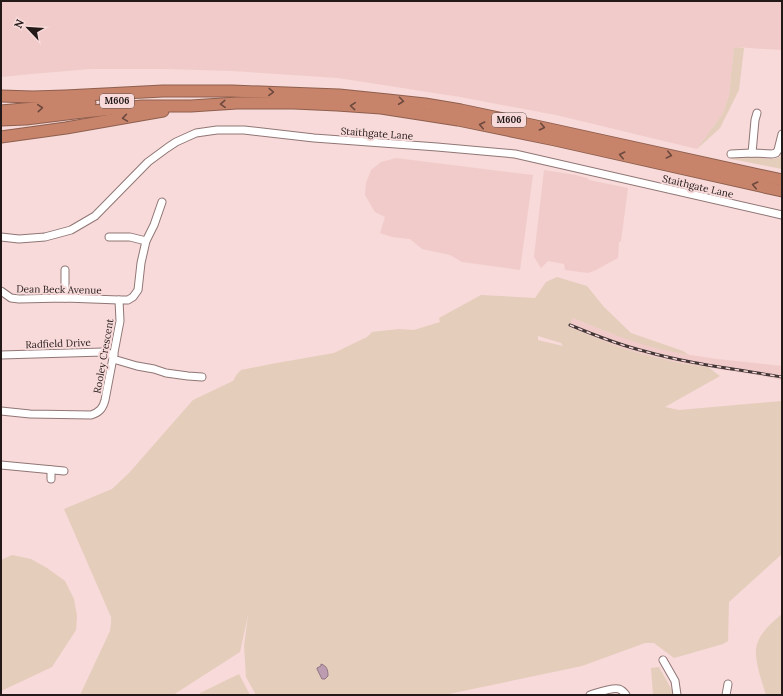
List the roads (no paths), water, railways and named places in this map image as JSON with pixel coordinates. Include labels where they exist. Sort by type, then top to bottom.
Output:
[{"type":"highway","name":"M606","points":[[1,96],[33,97],[163,91],[232,91],[339,95],[388,100],[439,106],[781,180]]},
{"type":"highway","name":"M606","points":[[1,111],[232,91]]},
{"type":"highway","name":"M606","points":[[1,120],[26,119],[142,106],[294,103],[381,108],[458,120],[555,140],[782,191]]},
{"type":"highway","name":"M606","points":[[1,137],[66,128],[191,106]]},
{"type":"street","points":[[752,153],[757,113]]},
{"type":"street","name":"Staithgate Lane","points":[[1,237],[19,239],[45,237],[71,230],[95,216],[148,162],[167,148],[196,133],[217,130],[244,130],[314,138],[515,154],[782,215]]},
{"type":"street","points":[[731,154],[776,153],[782,134]]},
{"type":"street","points":[[119,300],[128,300],[133,297],[138,290],[141,263],[146,241],[154,225],[162,202]]},
{"type":"street","points":[[109,237],[130,237],[146,241]]},
{"type":"street","points":[[65,270],[65,298]]},
{"type":"street","name":"Dean Beck Avenue","points":[[1,291],[11,298],[19,299],[65,298],[119,300]]},
{"type":"street","name":"Rooley Crescent","points":[[1,411],[30,414],[91,415],[101,410],[105,400],[120,321],[119,300]]},
{"type":"street","name":"Radfield Drive","points":[[1,355],[103,352],[137,366],[166,373],[202,377]]},
{"type":"street","points":[[1,465],[64,471]]},
{"type":"street","points":[[50,479],[51,470]]},
{"type":"street","points":[[663,660],[675,681],[677,695]]},
{"type":"street","points":[[726,695],[728,684]]},
{"type":"street","points":[[590,695],[617,688],[626,695]]},
{"type":"railway","points":[[570,325],[616,343],[661,356],[782,377]]}]
